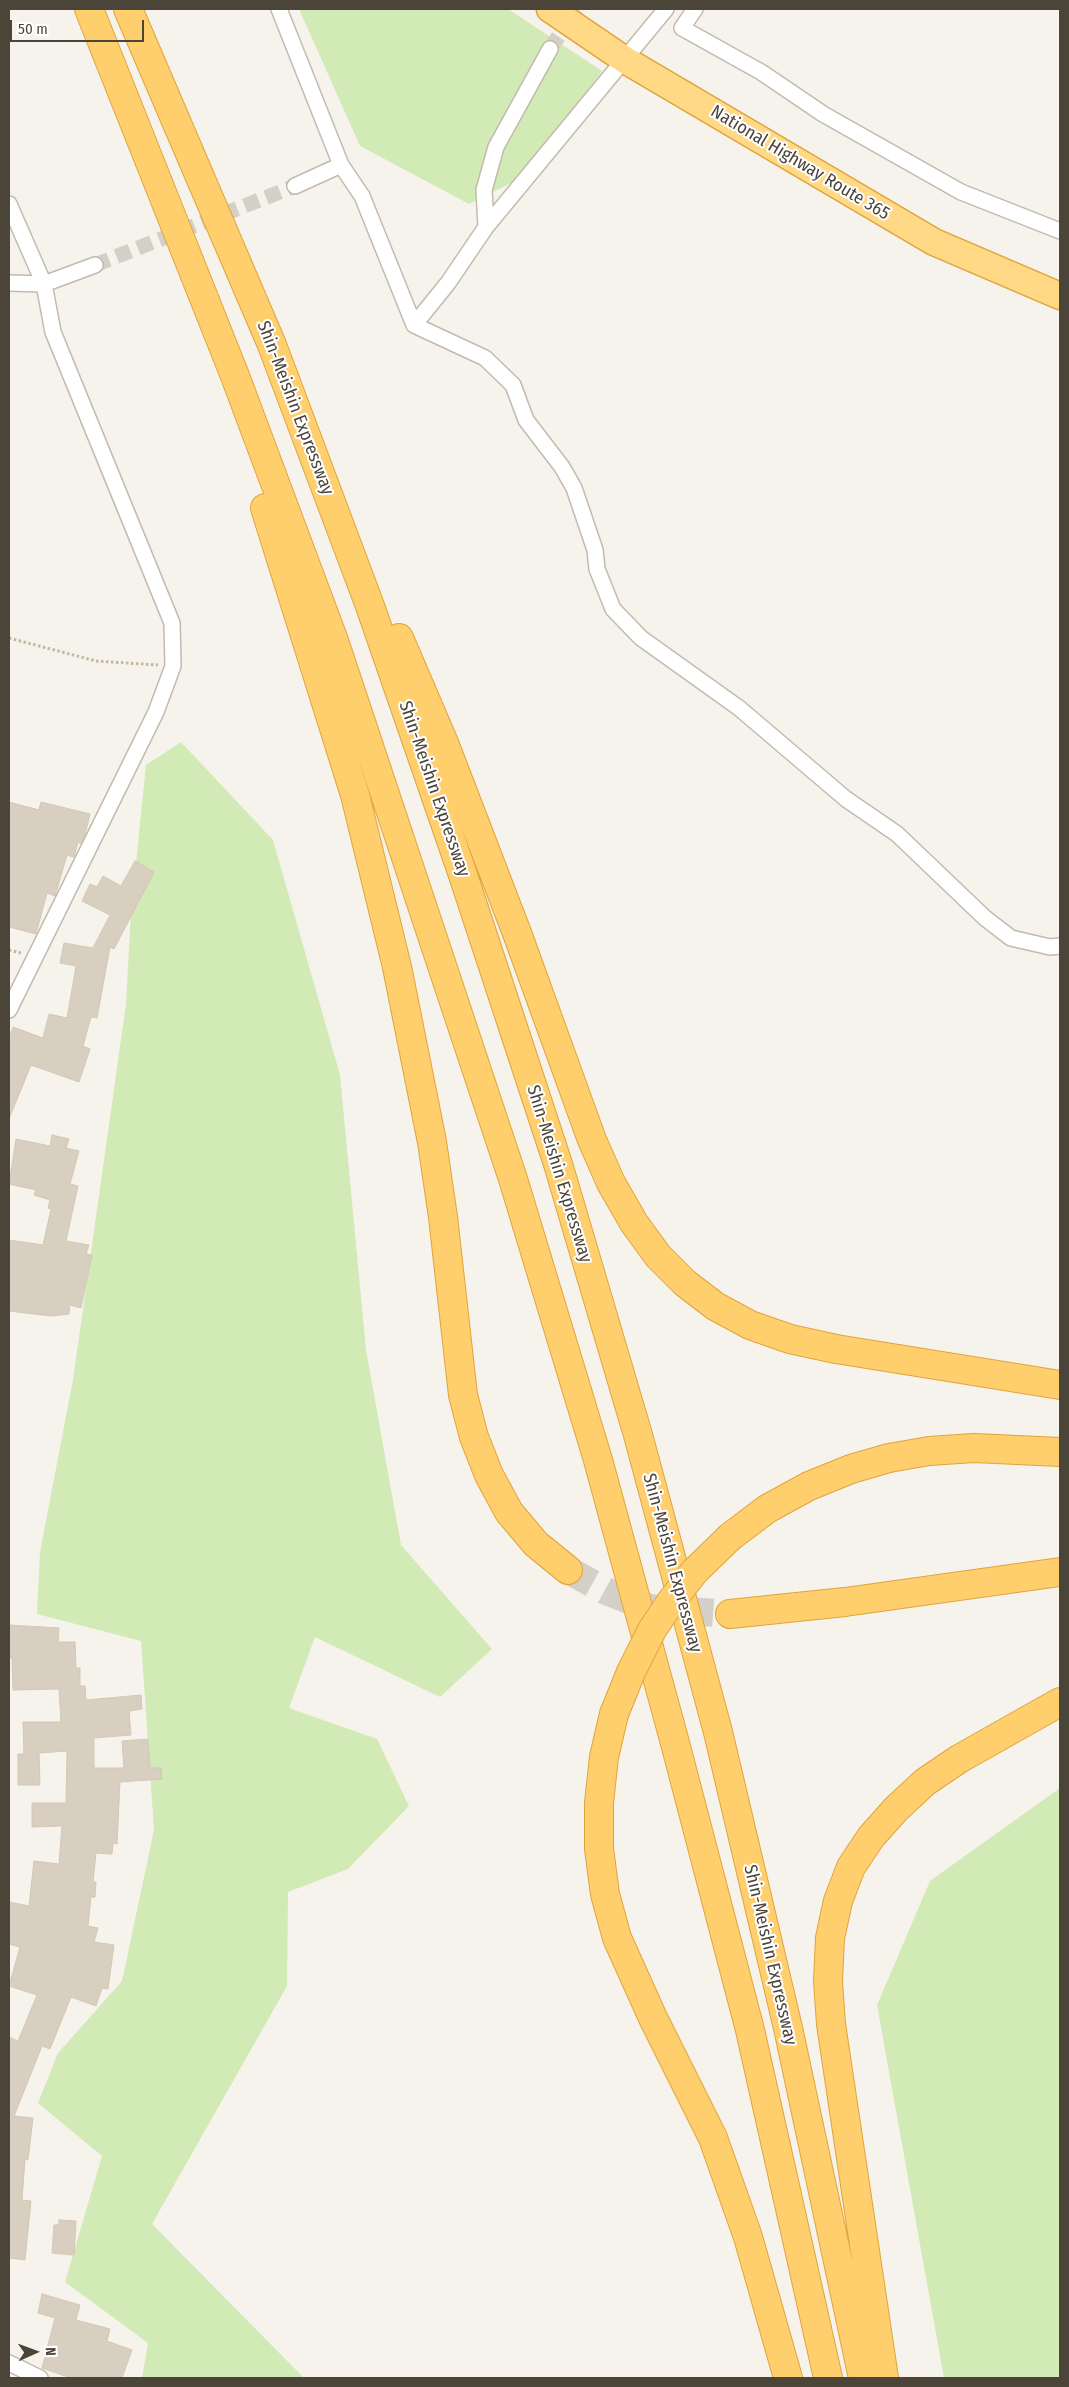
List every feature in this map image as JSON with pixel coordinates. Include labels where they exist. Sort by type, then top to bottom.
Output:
[{"type":"highway","name":"Shin-Meishin Expressway","points":[[89,9],[131,110],[235,376],[333,638],[513,1180],[598,1460],[678,1752],[750,2030],[828,2378]]},
{"type":"highway","name":"Shin-Meishin Expressway","points":[[128,9],[272,345],[370,606],[463,875],[558,1164],[638,1435],[718,1732],[788,2028],[863,2378]]},
{"type":"highway","name":"National Highway Route 365","points":[[550,9],[625,60],[934,242],[1060,296]]},
{"type":"highway","points":[[131,110],[276,541],[357,804],[397,967],[432,1142],[443,1217],[463,1395],[474,1437],[489,1475],[509,1512],[536,1544],[568,1570]]},
{"type":"highway","points":[[272,345],[444,743],[517,933],[592,1140],[620,1199],[634,1223],[658,1256],[685,1283],[715,1306],[750,1325],[790,1339],[836,1349],[1060,1384]]},
{"type":"highway","points":[[788,2378],[748,2237],[712,2138],[649,2010],[617,1938],[605,1894],[599,1849],[600,1803],[604,1757],[614,1714],[631,1672],[652,1630],[667,1607],[695,1571],[730,1537],[767,1509],[809,1486],[851,1469],[889,1458],[929,1451],[974,1448],[1060,1452]]},
{"type":"highway","points":[[730,1614],[827,1604],[1060,1572]]},
{"type":"highway","points":[[884,2378],[831,2024],[828,1980],[830,1938],[838,1901],[852,1867],[871,1837],[896,1809],[925,1782],[959,1759],[1060,1702]]},
{"type":"street","points":[[279,9],[341,165],[362,196],[414,325],[485,358],[513,386],[526,420],[562,467],[574,488],[595,550],[597,569],[613,609],[642,638],[739,708],[846,799],[897,834],[985,918],[1011,938],[1050,947],[1060,946]]},
{"type":"street","points":[[414,325],[448,284],[486,227],[666,9]]},
{"type":"street","points":[[694,9],[682,28],[761,72],[824,114],[961,192],[1060,231]]},
{"type":"street","points":[[486,227],[484,190],[496,147],[550,49]]},
{"type":"street","points":[[295,186],[341,165]]},
{"type":"street","points":[[9,204],[44,284],[53,332],[172,623],[173,666],[156,712],[9,1010]]},
{"type":"street","points":[[9,283],[44,284],[94,265]]},
{"type":"street","points":[[9,2363],[40,2378]]},
{"type":"path","points":[[9,638],[96,661],[173,666]]},
{"type":"green space","points":[[299,9],[508,9],[602,71],[525,176],[469,204],[360,146]]},
{"type":"green space","points":[[181,742],[273,840],[340,1075],[366,1350],[401,1545],[492,1649],[440,1697],[315,1637],[289,1708],[377,1739],[409,1806],[348,1869],[288,1892],[287,1986],[152,2224],[304,2378],[142,2378],[148,2343],[65,2282],[102,2156],[38,2103],[58,2053],[122,1981],[154,1830],[141,1641],[37,1614],[40,1552],[73,1380],[126,1004],[131,912],[146,765]]},
{"type":"green space","points":[[1060,1788],[1060,2378],[944,2378],[877,2005],[930,1881]]},
{"type":"building","points":[[9,802],[39,810],[41,802],[90,814],[85,835],[81,844],[78,842],[74,857],[67,855],[55,896],[47,893],[36,934],[9,927]]},
{"type":"building","points":[[135,861],[154,872],[114,949],[110,947],[97,1018],[91,1017],[83,1046],[90,1049],[79,1082],[31,1065],[9,1119],[9,1039],[13,1027],[43,1038],[49,1014],[67,1018],[76,966],[60,963],[64,943],[93,948],[110,915],[82,901],[90,884],[97,887],[103,876],[121,886]]},
{"type":"building","points":[[52,1135],[69,1139],[66,1148],[79,1151],[70,1184],[78,1186],[66,1241],[89,1245],[86,1254],[92,1255],[81,1308],[70,1305],[69,1314],[51,1316],[9,1311],[9,1240],[43,1245],[51,1209],[48,1208],[50,1200],[34,1195],[36,1190],[9,1184],[16,1139],[50,1146]]},
{"type":"building","points":[[9,1625],[59,1628],[58,1642],[75,1642],[76,1668],[80,1668],[80,1686],[85,1686],[86,1700],[141,1695],[142,1709],[129,1711],[131,1735],[94,1738],[94,1768],[124,1768],[122,1741],[148,1739],[150,1768],[161,1768],[162,1779],[120,1782],[117,1844],[113,1843],[112,1854],[96,1853],[93,1882],[96,1882],[95,1897],[91,1897],[88,1926],[98,1928],[94,1942],[114,1945],[108,1989],[102,1988],[96,2006],[71,1997],[50,2049],[42,2046],[14,2116],[33,2118],[28,2160],[25,2159],[22,2200],[31,2201],[25,2260],[9,2258],[9,2037],[18,2041],[37,1995],[9,1986],[20,1947],[9,1944],[9,1902],[29,1906],[34,1861],[59,1864],[62,1826],[32,1827],[32,1803],[66,1803],[67,1751],[39,1753],[40,1785],[18,1785],[18,1754],[24,1754],[23,1722],[61,1722],[59,1689],[13,1690],[12,1657],[9,1659]]},
{"type":"building","points":[[59,2220],[76,2221],[74,2255],[52,2253],[54,2225],[59,2225]]},
{"type":"building","points":[[42,2294],[80,2305],[76,2320],[110,2329],[107,2341],[132,2350],[122,2378],[71,2378],[42,2368],[55,2318],[38,2313]]},
{"type":"tunnel","points":[[550,49],[577,9]]},
{"type":"tunnel","points":[[95,265],[295,186]]},
{"type":"tunnel","points":[[568,1570],[606,1591],[650,1608],[730,1614]]}]
